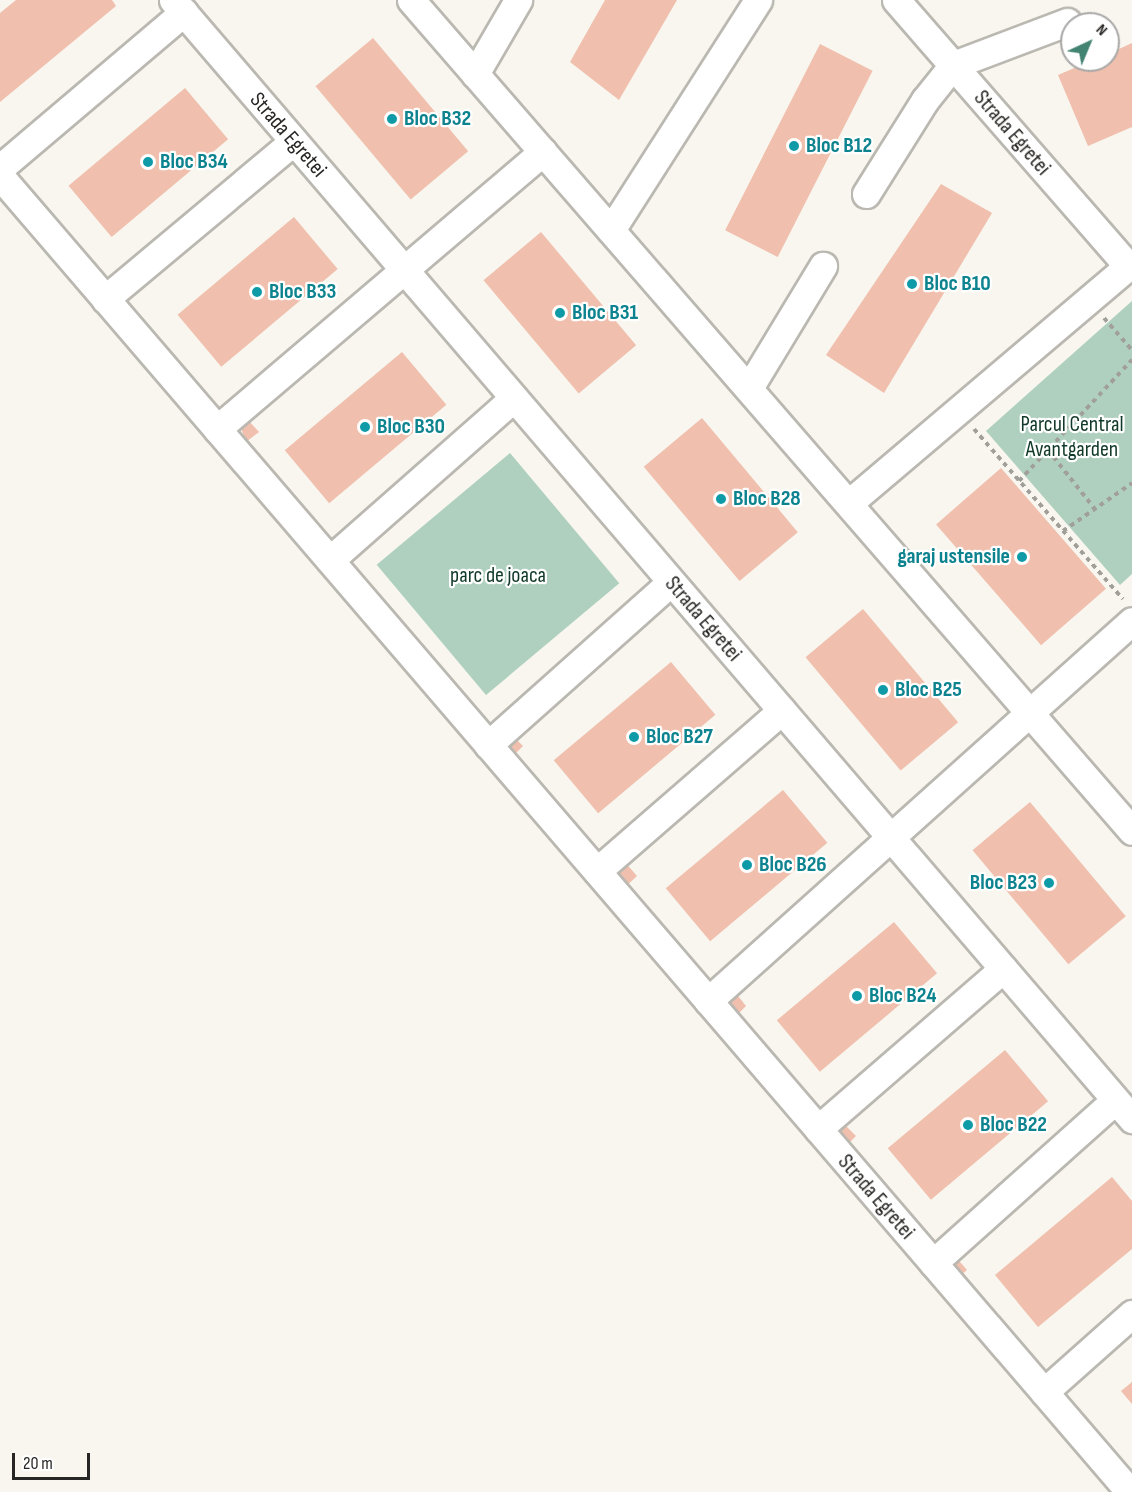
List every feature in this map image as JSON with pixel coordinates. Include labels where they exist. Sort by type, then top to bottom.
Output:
[{"type":"street","points":[[411,0],[1030,714],[1129,823]]},
{"type":"street","points":[[475,74],[518,0]]},
{"type":"street","points":[[611,230],[758,0]]},
{"type":"street","name":"Strada Egretei","points":[[849,503],[1130,265],[896,0]]},
{"type":"street","points":[[0,168],[178,6]]},
{"type":"street","name":"Strada Egretei","points":[[178,6],[1124,1109]]},
{"type":"street","points":[[866,194],[925,100],[953,65],[1060,25]]},
{"type":"street","points":[[105,299],[294,141]]},
{"type":"street","points":[[217,429],[543,152]]},
{"type":"street","name":"Strada Egretei","points":[[0,176],[1130,1492]]},
{"type":"street","points":[[749,388],[823,266]]},
{"type":"street","points":[[330,560],[514,398]]},
{"type":"street","points":[[488,745],[671,582]]},
{"type":"street","points":[[708,1001],[1030,714],[1128,611]]},
{"type":"street","points":[[597,872],[782,710]]},
{"type":"street","points":[[818,1129],[1003,969]]},
{"type":"street","points":[[933,1263],[1124,1109]]},
{"type":"street","points":[[1044,1392],[1132,1314]]},
{"type":"path","points":[[1088,300],[1132,350]]},
{"type":"path","points":[[1019,481],[1132,360]]},
{"type":"path","points":[[957,410],[1063,531],[1128,611]]},
{"type":"path","points":[[1048,450],[1095,509]]},
{"type":"path","points":[[1063,531],[1132,483]]},
{"type":"green space","name":"Parcul Central Avantgarden","points":[[1132,301],[1132,574],[1120,585],[986,431]]},
{"type":"green space","name":"parc de joaca","points":[[510,453],[619,583],[486,695],[377,565]]},
{"type":"building","points":[[16,0],[112,0],[116,6],[0,102],[0,13]]},
{"type":"building","points":[[605,0],[677,0],[619,100],[570,62]]},
{"type":"building","name":"Bloc B32","points":[[373,38],[468,151],[411,200],[316,86]]},
{"type":"building","points":[[1132,43],[1132,127],[1088,146],[1058,75],[1065,72],[1120,72],[1120,48]]},
{"type":"building","name":"Bloc B12","points":[[820,44],[873,71],[778,257],[725,230]]},
{"type":"building","name":"Bloc B34","points":[[185,88],[228,139],[112,237],[69,186]]},
{"type":"building","name":"Bloc B10","points":[[941,184],[992,213],[884,393],[826,355]]},
{"type":"building","name":"Bloc B33","points":[[294,217],[338,269],[221,367],[178,315]]},
{"type":"building","name":"Bloc B31","points":[[541,232],[636,345],[579,394],[484,280]]},
{"type":"building","name":"Bloc B30","points":[[402,352],[446,405],[329,503],[285,450]]},
{"type":"building","name":"Bloc B28","points":[[702,418],[798,532],[740,581],[644,467]]},
{"type":"building","points":[[248,420],[259,432],[246,442],[241,428]]},
{"type":"building","name":"garaj ustensile","points":[[1001,468],[1106,589],[1041,645],[936,524]]},
{"type":"building","name":"Bloc B25","points":[[863,609],[958,722],[901,771],[806,657]]},
{"type":"building","name":"Bloc B27","points":[[671,662],[715,715],[598,813],[554,760]]},
{"type":"building","points":[[512,735],[523,746],[512,757],[507,750]]},
{"type":"building","name":"Bloc B26","points":[[783,790],[827,843],[710,941],[666,888]]},
{"type":"building","name":"Bloc B23","points":[[1030,802],[1126,916],[1068,964],[973,850]]},
{"type":"building","points":[[624,861],[637,876],[622,890],[615,880],[617,869]]},
{"type":"building","name":"Bloc B24","points":[[894,922],[937,973],[820,1072],[777,1020]]},
{"type":"building","points":[[735,992],[746,1006],[734,1018],[728,1010],[728,1000]]},
{"type":"building","name":"Bloc B22","points":[[1005,1050],[1048,1101],[931,1200],[888,1148]]},
{"type":"building","points":[[843,1123],[856,1136],[843,1149],[837,1131]]},
{"type":"building","points":[[1112,1177],[1132,1201],[1132,1249],[1038,1327],[995,1275]]},
{"type":"building","points":[[954,1255],[967,1270],[955,1280],[948,1272]]},
{"type":"building","points":[[1132,1382],[1132,1404],[1121,1391]]},
{"type":"place","name":"Bloc B32","points":[[392,119]]},
{"type":"place","name":"Bloc B12","points":[[794,146]]},
{"type":"place","name":"Bloc B34","points":[[148,162]]},
{"type":"place","name":"Bloc B10","points":[[912,284]]},
{"type":"place","name":"Bloc B33","points":[[257,292]]},
{"type":"place","name":"Bloc B31","points":[[560,313]]},
{"type":"place","name":"Bloc B30","points":[[365,427]]},
{"type":"place","name":"Bloc B28","points":[[721,499]]},
{"type":"place","name":"garaj ustensile","points":[[1022,557]]},
{"type":"place","name":"Bloc B25","points":[[883,690]]},
{"type":"place","name":"Bloc B27","points":[[634,737]]},
{"type":"place","name":"Bloc B26","points":[[747,865]]},
{"type":"place","name":"Bloc B23","points":[[1049,883]]},
{"type":"place","name":"Bloc B24","points":[[857,996]]},
{"type":"place","name":"Bloc B22","points":[[968,1125]]}]
